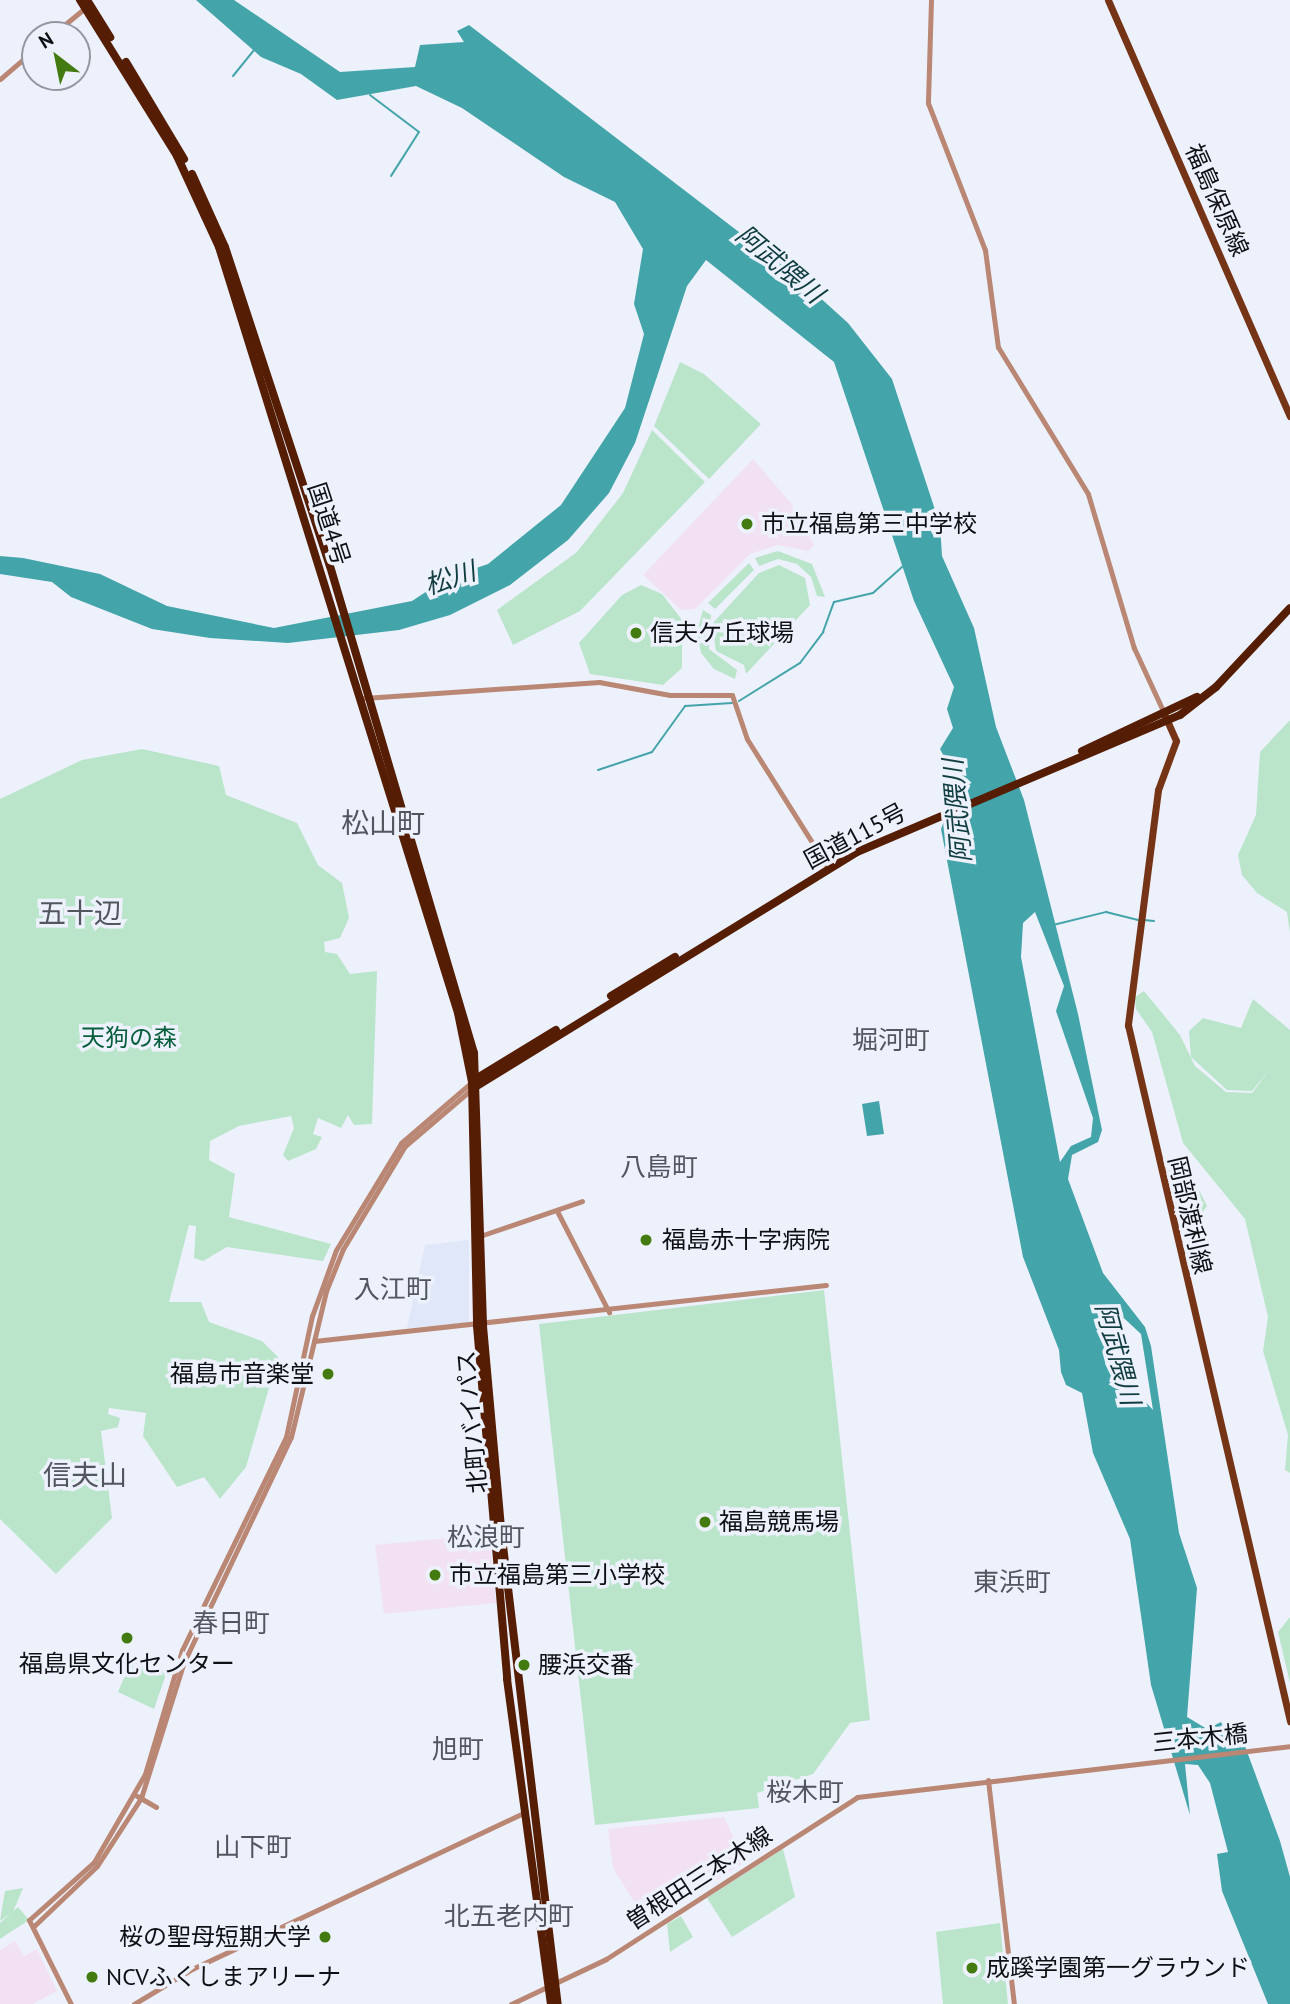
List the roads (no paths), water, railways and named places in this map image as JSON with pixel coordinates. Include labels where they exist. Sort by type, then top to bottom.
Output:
[{"type":"highway","name":"国道4号","points":[[80,0],[87,4],[174,141],[217,226],[361,677],[448,976],[475,1083]]},
{"type":"highway","name":"国道115号","points":[[1167,718],[1211,685],[1290,601]]},
{"type":"highway","name":"国道115号","points":[[475,1083],[827,867],[908,825],[1167,718],[1216,687],[1290,608]]},
{"type":"highway","name":"北町バイパス","points":[[475,1083],[480,1326],[525,1812],[552,1984],[558,2004]]},
{"type":"highway","name":"北町バイパス","points":[[480,1326],[514,1677],[552,1984],[551,2004]]},
{"type":"main road","name":"福島保原線","points":[[1108,0],[1290,416]]},
{"type":"main road","name":"岡部渡利線","points":[[1167,718],[1176,741],[1158,790],[1128,1025],[1290,1721]]},
{"type":"street","points":[[931,0],[928,103],[985,250],[998,347],[1088,494],[1134,648],[1167,718]]},
{"type":"street","points":[[68,21],[87,4]]},
{"type":"street","points":[[0,79],[21,61]]},
{"type":"street","points":[[367,697],[599,682],[670,695],[732,695],[747,739],[827,867]]},
{"type":"street","points":[[71,2004],[32,1923],[97,1867],[138,1796],[184,1662],[285,1454],[334,1268],[392,1167],[434,1116],[475,1083]]},
{"type":"street","points":[[138,1796],[182,1650],[286,1437],[307,1341],[328,1267],[390,1158],[434,1108],[475,1083]]},
{"type":"street","points":[[478,1237],[582,1201]]},
{"type":"street","points":[[557,1211],[609,1312]]},
{"type":"street","points":[[307,1341],[480,1326],[826,1285]]},
{"type":"street","name":"三本木橋","points":[[1114,1765],[1290,1746]]},
{"type":"street","name":"曽根田三本木線","points":[[511,2004],[606,1959],[857,1797],[1114,1765]]},
{"type":"street","points":[[988,1780],[1014,2004]]},
{"type":"street","points":[[138,1796],[156,1807]]},
{"type":"street","points":[[134,2004],[192,1969],[525,1812]]},
{"type":"water","points":[[196,0],[234,0],[340,72],[415,67],[420,45],[464,42],[457,31],[469,25],[795,275],[848,323],[892,379],[940,525],[942,556],[974,628],[996,727],[1024,800],[1078,1014],[1102,1130],[1098,1142],[1072,1155],[1068,1179],[1103,1273],[1145,1327],[1151,1346],[1179,1533],[1197,1588],[1187,1717],[1207,1729],[1221,1722],[1231,1744],[1242,1738],[1280,1841],[1290,1877],[1290,2004],[1268,2004],[1222,1891],[1217,1854],[1228,1852],[1210,1783],[1198,1765],[1185,1764],[1190,1815],[1151,1685],[1130,1539],[1093,1453],[1082,1393],[1066,1385],[1061,1372],[1059,1350],[1023,1257],[941,829],[958,783],[940,749],[953,728],[947,709],[954,687],[914,601],[834,362],[706,260],[687,286],[635,443],[609,493],[568,540],[510,585],[450,615],[399,630],[288,643],[210,638],[152,629],[71,597],[52,582],[0,574],[0,556],[23,558],[100,574],[167,606],[274,628],[412,601],[447,578],[488,564],[561,505],[625,408],[644,334],[634,304],[643,249],[615,202],[564,177],[462,108],[416,86],[337,100],[301,74],[261,57]],"holes":[[[1035,912],[1064,986],[1056,1011],[1093,1118],[1091,1137],[1071,1146],[1060,1162],[1021,957],[1023,923]],[[1113,1308],[1141,1334],[1153,1410],[1107,1360]]]},
{"type":"water","points":[[879,1101],[884,1134],[867,1136],[862,1104]]},
{"type":"waterway","points":[[233,76],[254,50]]},
{"type":"waterway","points":[[370,95],[419,132],[391,176]]},
{"type":"waterway","points":[[739,701],[800,663],[823,632],[834,602],[873,593],[902,567]]},
{"type":"waterway","points":[[598,770],[652,752],[685,706],[732,703]]},
{"type":"waterway","points":[[1053,925],[1106,912],[1139,920]]},
{"type":"waterway","points":[[1144,920],[1154,921]]},
{"type":"place","name":"市立福島第三中学校","points":[[747,524]]},
{"type":"place","name":"信夫ケ丘球場","points":[[636,633]]},
{"type":"place","name":"福島赤十字病院","points":[[646,1240]]},
{"type":"place","name":"福島市音楽堂","points":[[328,1374]]},
{"type":"place","name":"福島競馬場","points":[[705,1522]]},
{"type":"place","name":"市立福島第三小学校","points":[[435,1575]]},
{"type":"place","name":"福島県文化センター","points":[[127,1638]]},
{"type":"place","name":"腰浜交番","points":[[524,1665]]},
{"type":"place","name":"桜の聖母短期大学","points":[[325,1937]]},
{"type":"place","name":"成蹊学園第一グラウンド","points":[[972,1968]]},
{"type":"place","name":"NCVふくしまアリーナ","points":[[92,1977]]},
{"type":"district","name":"松山町","points":[[383,823]]},
{"type":"district","name":"五十辺","points":[[80,913]]},
{"type":"district","name":"堀河町","points":[[891,1040]]},
{"type":"district","name":"八島町","points":[[659,1167]]},
{"type":"district","name":"入江町","points":[[393,1289]]},
{"type":"district","name":"信夫山","points":[[85,1475]]},
{"type":"district","name":"松浪町","points":[[486,1537]]},
{"type":"district","name":"東浜町","points":[[1012,1582]]},
{"type":"district","name":"春日町","points":[[231,1623]]},
{"type":"district","name":"旭町","points":[[458,1749]]},
{"type":"district","name":"桜木町","points":[[805,1792]]},
{"type":"district","name":"山下町","points":[[253,1847]]},
{"type":"district","name":"北五老内町","points":[[509,1916]]},
{"type":"water label","name":"阿武隈川","points":[[780,264]]},
{"type":"water label","name":"松川","points":[[450,578]]},
{"type":"water label","name":"阿武隈川","points":[[957,811]]},
{"type":"water label","name":"阿武隈川","points":[[1118,1354]]},
{"type":"park label","name":"天狗の森","points":[[129,1038]]}]
